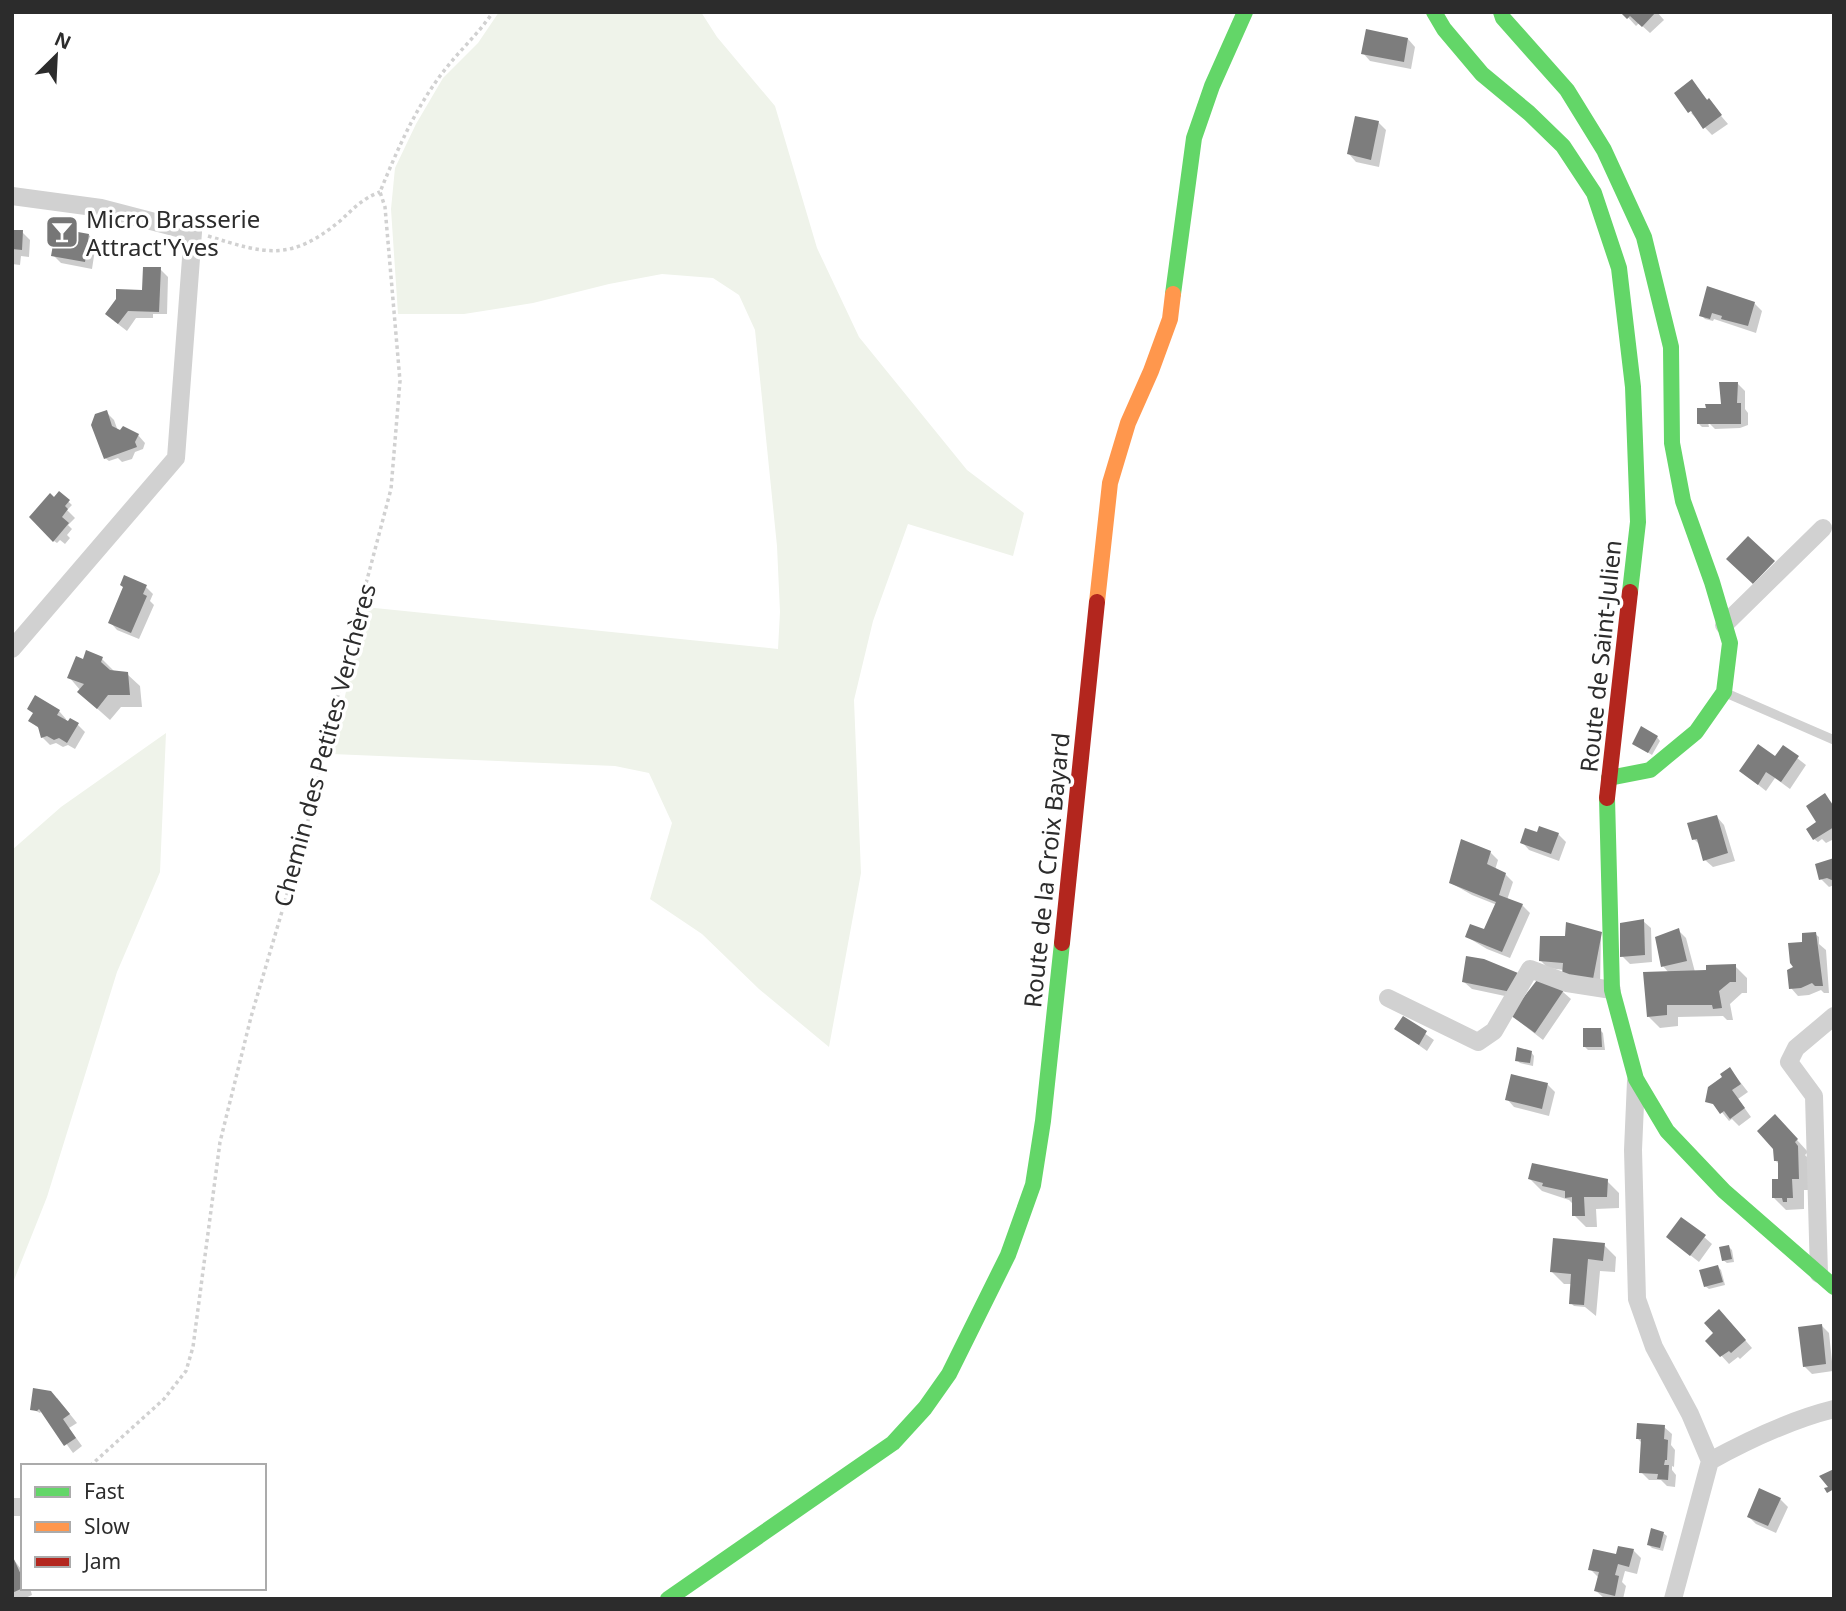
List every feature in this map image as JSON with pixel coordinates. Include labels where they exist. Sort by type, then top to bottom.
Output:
[{"type":"main road","name":"Route de la Croix Bayard","points":[[668,1599],[893,1443],[916,1420],[934,1398],[960,1357],[1025,1215],[1034,1181],[1042,1121],[1110,484],[1128,422],[1170,319],[1194,138],[1212,86],[1245,12]]},
{"type":"main road","name":"Route de Saint-Julien","points":[[1434,12],[1444,29],[1482,74],[1563,146],[1594,193],[1619,268],[1633,387],[1638,522],[1606,807],[1612,990],[1636,1079],[1667,1130],[1724,1191],[1834,1287]]},
{"type":"main road","points":[[1501,12],[1503,18],[1567,90],[1604,150],[1644,237],[1671,346],[1672,443],[1683,501],[1730,643],[1724,692],[1696,732],[1650,770],[1609,778]]},
{"type":"street","points":[[12,196],[101,208],[193,232],[176,458],[12,649]]},
{"type":"street","points":[[1724,625],[1823,528]]},
{"type":"street","points":[[1388,998],[1478,1042],[1494,1031],[1530,970],[1567,984],[1612,990]]},
{"type":"street","points":[[1819,1274],[1814,1096],[1789,1062],[1796,1048],[1834,1016]]},
{"type":"street","points":[[1636,1079],[1633,1150],[1637,1299],[1654,1347],[1690,1414],[1710,1461],[1673,1599]]},
{"type":"street","points":[[1710,1461],[1751,1439],[1806,1416],[1834,1409]]},
{"type":"lane","points":[[1724,692],[1834,740]]},
{"type":"path","points":[[193,232],[264,251],[285,251],[312,242],[366,197],[380,192],[403,135],[446,68],[493,12]]},
{"type":"path","name":"Chemin des Petites Verchères","points":[[92,1464],[164,1399],[186,1371],[193,1347],[220,1142],[251,1017],[305,834],[391,489],[400,382],[385,207],[380,192]]},
{"type":"shaded area","points":[[499,12],[701,12],[717,37],[775,106],[817,248],[859,337],[967,470],[1024,513],[1013,556],[908,524],[873,621],[854,700],[861,873],[829,1047],[759,989],[702,934],[650,899],[672,823],[649,773],[615,766],[332,754],[365,607],[778,649],[780,612],[777,546],[755,330],[739,295],[713,278],[662,274],[533,303],[464,314],[398,314],[391,209],[395,168],[416,124],[443,78],[478,43]]},
{"type":"shaded area","points":[[166,733],[160,872],[117,972],[47,1197],[12,1285],[12,850],[61,807]]},
{"type":"building","points":[[1620,12],[1656,12],[1642,27],[1630,16],[1627,19]]},
{"type":"building","points":[[1366,29],[1408,38],[1404,62],[1361,54]]},
{"type":"building","points":[[1692,79],[1722,115],[1703,129],[1674,93]]},
{"type":"building","points":[[1355,116],[1379,121],[1371,160],[1347,154]]},
{"type":"building","points":[[56,228],[89,234],[85,262],[51,256]]},
{"type":"building","points":[[12,230],[23,230],[22,250],[12,249]]},
{"type":"building","points":[[143,267],[161,267],[159,312],[128,311],[118,324],[105,314],[116,299],[116,289],[142,290]]},
{"type":"building","points":[[1707,286],[1755,302],[1748,326],[1721,319],[1722,316],[1712,313],[1710,319],[1699,316]]},
{"type":"building","points":[[1719,382],[1738,382],[1737,403],[1741,403],[1741,424],[1697,424],[1697,408],[1706,408],[1705,404],[1721,404]]},
{"type":"building","points":[[107,410],[112,426],[120,430],[123,426],[139,434],[135,442],[137,447],[104,459],[91,425],[95,414]]},
{"type":"building","points":[[59,491],[70,500],[62,517],[69,523],[53,542],[29,517],[50,493],[54,497]]},
{"type":"building","points":[[1748,536],[1775,561],[1753,584],[1726,559]]},
{"type":"building","points":[[124,575],[147,585],[143,594],[147,596],[131,633],[108,623],[123,587],[120,585]]},
{"type":"building","points":[[86,650],[103,657],[101,662],[110,670],[128,672],[130,695],[108,695],[97,709],[77,692],[84,684],[67,678],[76,656],[83,659]]},
{"type":"building","points":[[35,695],[60,710],[57,715],[79,723],[67,743],[59,738],[41,738],[38,727],[28,721],[33,713],[27,709]]},
{"type":"building","points":[[1641,726],[1658,736],[1648,753],[1632,744]]},
{"type":"building","points":[[1758,744],[1775,756],[1783,745],[1799,756],[1781,782],[1766,772],[1758,785],[1739,771]]},
{"type":"building","points":[[1825,793],[1834,807],[1834,827],[1813,840],[1806,829],[1816,822],[1806,806]]},
{"type":"building","points":[[1717,815],[1728,853],[1703,861],[1697,839],[1692,840],[1687,823]]},
{"type":"building","points":[[1539,826],[1559,833],[1551,854],[1520,843],[1525,828],[1537,832]]},
{"type":"building","points":[[1461,839],[1491,851],[1487,864],[1506,873],[1499,895],[1523,904],[1502,952],[1465,937],[1470,924],[1484,929],[1496,902],[1449,883]]},
{"type":"building","points":[[1834,858],[1834,881],[1827,878],[1819,880],[1815,864]]},
{"type":"building","points":[[1644,919],[1645,955],[1620,957],[1620,923]]},
{"type":"building","points":[[1566,922],[1602,932],[1593,979],[1562,975],[1563,963],[1539,961],[1540,936],[1565,936]]},
{"type":"building","points":[[1679,928],[1687,961],[1661,967],[1655,937]]},
{"type":"building","points":[[1816,932],[1823,986],[1815,986],[1812,983],[1789,989],[1787,970],[1793,967],[1790,963],[1788,943],[1802,942],[1802,933]]},
{"type":"building","points":[[1466,956],[1484,959],[1518,973],[1511,992],[1462,982]]},
{"type":"building","points":[[1736,964],[1736,982],[1730,982],[1719,991],[1722,1008],[1713,1009],[1712,1005],[1667,1005],[1667,1015],[1647,1017],[1643,972],[1706,970],[1706,965]]},
{"type":"building","points":[[1537,980],[1564,990],[1535,1033],[1510,1015]]},
{"type":"building","points":[[1403,1016],[1427,1031],[1419,1045],[1394,1029]]},
{"type":"building","points":[[1583,1028],[1601,1028],[1602,1047],[1583,1047]]},
{"type":"building","points":[[1517,1047],[1532,1051],[1530,1063],[1515,1061]]},
{"type":"building","points":[[1730,1067],[1741,1084],[1732,1090],[1745,1108],[1730,1119],[1724,1111],[1720,1114],[1713,1104],[1705,1102],[1708,1087]]},
{"type":"building","points":[[1511,1074],[1548,1083],[1542,1109],[1505,1100]]},
{"type":"building","points":[[1775,1114],[1798,1139],[1795,1142],[1798,1146],[1799,1179],[1792,1179],[1793,1198],[1787,1198],[1787,1202],[1783,1202],[1782,1198],[1772,1198],[1772,1179],[1778,1179],[1778,1161],[1774,1161],[1773,1149],[1757,1131]]},
{"type":"building","points":[[1532,1163],[1608,1179],[1607,1197],[1584,1197],[1585,1216],[1572,1216],[1572,1197],[1565,1198],[1565,1191],[1542,1186],[1543,1183],[1528,1179]]},
{"type":"building","points":[[1681,1217],[1706,1235],[1690,1256],[1666,1237]]},
{"type":"building","points":[[1553,1238],[1605,1243],[1603,1261],[1588,1259],[1584,1305],[1569,1304],[1571,1274],[1550,1272]]},
{"type":"building","points":[[1729,1245],[1732,1259],[1722,1261],[1719,1247]]},
{"type":"building","points":[[1718,1265],[1723,1282],[1704,1287],[1699,1270]]},
{"type":"building","points":[[1719,1309],[1746,1340],[1731,1353],[1729,1351],[1720,1357],[1705,1341],[1713,1333],[1704,1323]]},
{"type":"building","points":[[1822,1324],[1826,1364],[1803,1367],[1798,1327]]},
{"type":"building","points":[[33,1388],[51,1391],[70,1414],[63,1419],[76,1438],[64,1446],[39,1409],[30,1410]]},
{"type":"building","points":[[1637,1423],[1665,1425],[1664,1439],[1668,1440],[1667,1460],[1664,1465],[1669,1465],[1668,1480],[1657,1479],[1658,1474],[1639,1473],[1641,1439],[1636,1439]]},
{"type":"building","points":[[1834,1469],[1834,1489],[1827,1493],[1824,1488],[1828,1487],[1819,1476]]},
{"type":"building","points":[[1759,1488],[1781,1498],[1768,1526],[1747,1517]]},
{"type":"building","points":[[1651,1528],[1664,1532],[1660,1548],[1647,1545]]},
{"type":"building","points":[[1618,1546],[1634,1549],[1629,1567],[1618,1564],[1615,1575],[1619,1576],[1615,1596],[1594,1591],[1599,1572],[1588,1570],[1593,1549],[1616,1554]]},
{"type":"building","points":[[12,1555],[21,1575],[21,1589],[12,1593]]},
{"type":"traffic: fast","points":[[1173,294],[1194,138],[1212,86],[1245,12]]},
{"type":"traffic: fast","points":[[1434,12],[1444,29],[1482,74],[1563,146],[1594,193],[1619,268],[1633,387],[1638,522],[1630,592]]},
{"type":"traffic: fast","points":[[1501,12],[1503,18],[1567,90],[1604,150],[1644,237],[1671,347],[1672,443],[1683,501],[1730,643],[1724,692],[1696,732],[1650,770],[1609,778]]},
{"type":"traffic: fast","points":[[1607,798],[1612,990],[1636,1079],[1667,1131],[1724,1191],[1834,1287]]},
{"type":"traffic: fast","points":[[668,1599],[893,1443],[925,1408],[949,1374],[1008,1255],[1033,1185],[1043,1121],[1062,943]]},
{"type":"traffic: slow","points":[[1097,602],[1110,483],[1128,423],[1170,319],[1173,294]]},
{"type":"traffic: jam","points":[[1607,798],[1630,592]]},
{"type":"traffic: jam","points":[[1062,943],[1097,602]]},
{"type":"place","name":"Micro Brasserie Attract'Yves","points":[[62,232]]}]
